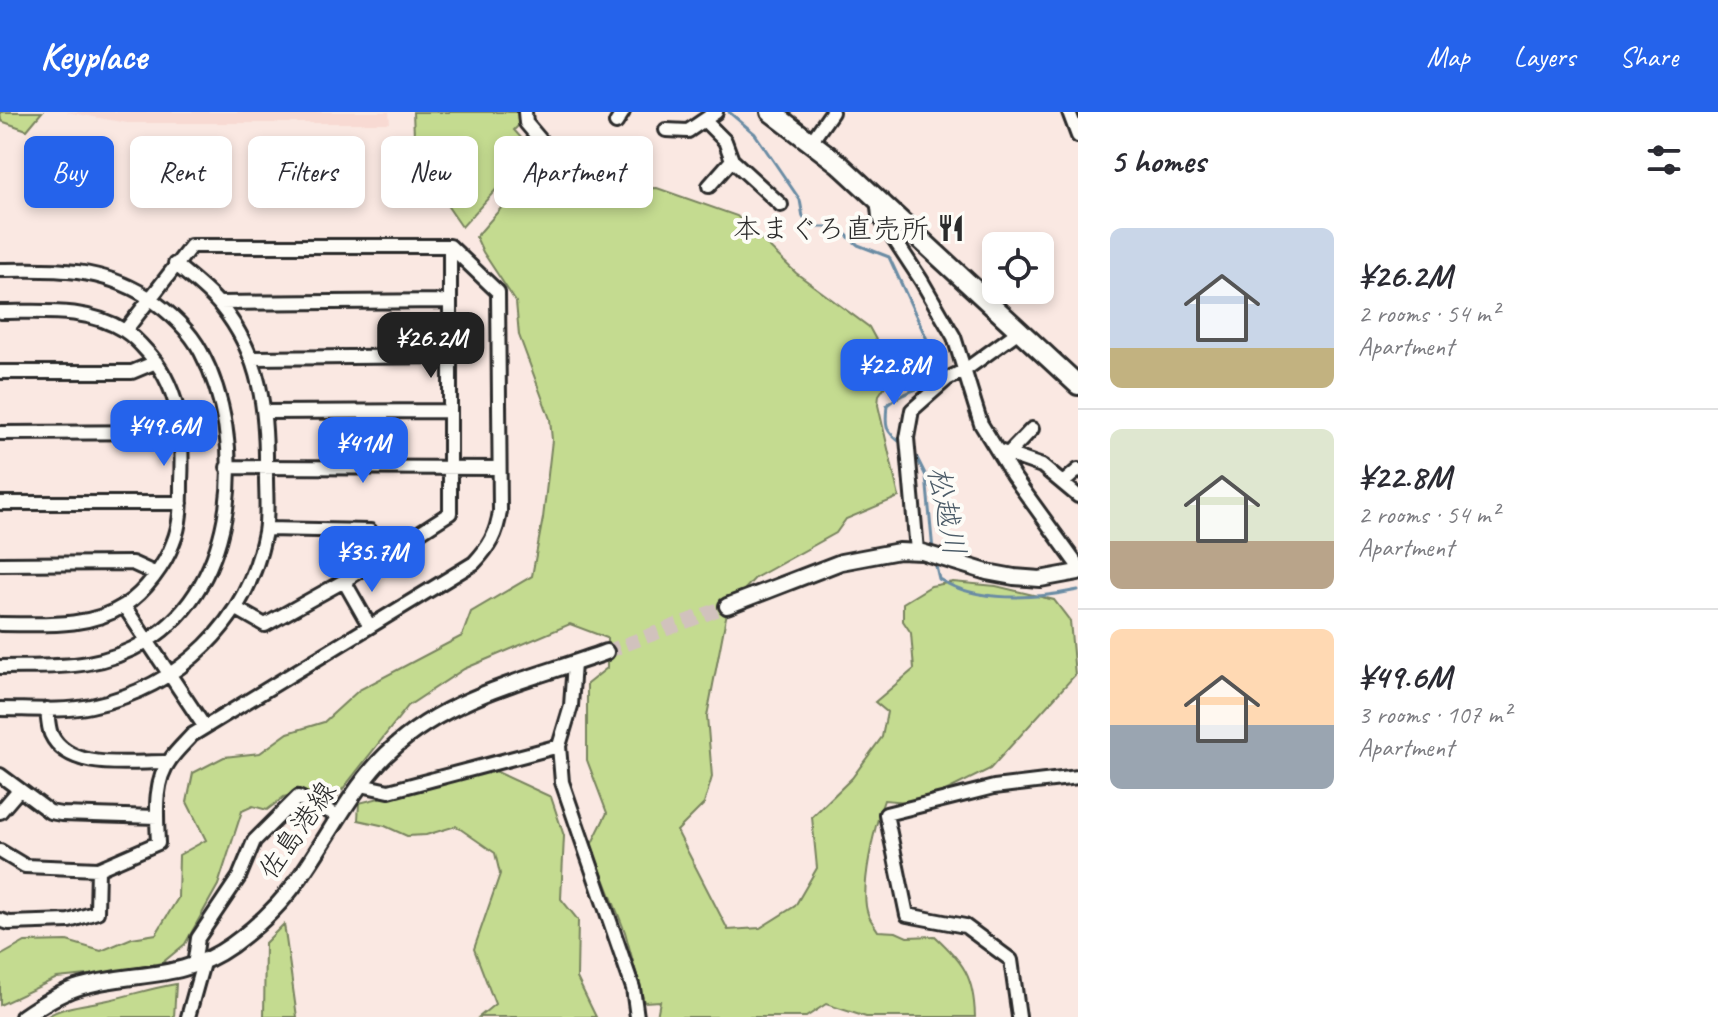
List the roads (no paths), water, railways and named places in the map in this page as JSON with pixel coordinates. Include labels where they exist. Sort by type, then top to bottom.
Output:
[{"type":"highway","points":[[771,112],[838,163],[1078,385]]},
{"type":"main road","points":[[727,606],[841,562],[875,554],[920,552],[987,572],[1040,579],[1078,569]]},
{"type":"main road","name":"佐島港線","points":[[23,1017],[74,989],[142,978],[198,964],[260,923],[299,878],[361,785],[397,746],[441,714],[474,697],[606,652]]},
{"type":"street","points":[[525,112],[526,123],[537,136]]},
{"type":"street","points":[[811,142],[832,112]]},
{"type":"street","points":[[1069,112],[1078,136]]},
{"type":"street","points":[[666,130],[688,131],[711,116],[732,160],[781,205]]},
{"type":"street","points":[[709,186],[732,160]]},
{"type":"street","points":[[877,198],[879,216],[954,337],[981,424],[1078,569]]},
{"type":"street","points":[[0,851],[25,866],[98,869],[158,843],[161,780],[168,762],[192,735],[474,563],[497,531],[498,292],[450,246],[191,246],[148,297],[125,331]]},
{"type":"street","points":[[237,609],[265,625],[344,581],[450,513],[450,246]]},
{"type":"street","points":[[0,709],[88,706],[120,698],[169,676],[222,629],[237,609],[250,581],[266,529],[265,412],[252,358],[238,331],[219,303],[175,264]]},
{"type":"street","points":[[0,270],[65,269],[103,275],[148,297],[183,326],[200,349],[213,376],[226,431],[227,467],[227,508],[221,539],[211,565],[199,590],[148,640],[95,664],[0,667]]},
{"type":"street","points":[[219,303],[449,301]]},
{"type":"street","points":[[0,312],[62,312],[94,317],[125,331],[141,344],[170,383],[178,407],[181,432],[179,523],[166,559],[141,591],[124,606],[69,624],[0,624]]},
{"type":"street","points":[[920,552],[907,438],[912,410],[947,379],[965,370],[1019,331]]},
{"type":"street","points":[[252,358],[449,356]]},
{"type":"street","points":[[0,372],[132,372],[156,362]]},
{"type":"street","points":[[265,412],[449,411]]},
{"type":"street","points":[[1003,453],[1032,429]]},
{"type":"street","points":[[0,433],[181,432]]},
{"type":"street","points":[[1003,453],[1042,466],[1078,496]]},
{"type":"street","points":[[227,467],[499,468]]},
{"type":"street","points":[[1064,482],[1078,470]]},
{"type":"street","points":[[0,503],[181,503]]},
{"type":"street","points":[[266,529],[370,531],[382,555]]},
{"type":"street","points":[[0,564],[132,563],[154,573]]},
{"type":"street","points":[[344,581],[369,625]]},
{"type":"street","points":[[124,606],[204,726]]},
{"type":"street","points":[[574,663],[571,706],[559,746],[562,782],[633,988],[637,1017]]},
{"type":"street","points":[[47,709],[53,738],[71,754],[96,761],[168,762]]},
{"type":"street","points":[[361,785],[389,791],[559,746]]},
{"type":"street","points":[[0,775],[50,812],[157,817]]},
{"type":"street","points":[[1019,1017],[1011,960],[965,926],[907,915],[886,814],[994,787],[1078,777]]},
{"type":"street","points":[[0,812],[18,791]]},
{"type":"street","points":[[188,1017],[198,964],[198,938],[239,877],[254,841],[298,797],[339,816]]},
{"type":"street","points":[[0,920],[9,923],[69,921],[97,912],[98,869]]},
{"type":"waterway","name":"松越川","points":[[729,112],[755,134],[800,200],[803,217],[811,227],[831,227],[843,232],[858,245],[889,257],[936,359],[938,380],[887,405],[887,428],[903,444]]},
{"type":"waterway","name":"松越川","points":[[913,450],[926,476],[933,551]]},
{"type":"waterway","name":"松越川","points":[[935,562],[939,579],[971,592],[1025,597],[1078,590]]},
{"type":"tunnel","points":[[606,652],[727,606]]},
{"type":"place","name":"本まぐろ直売所","points":[[951,228]]}]
